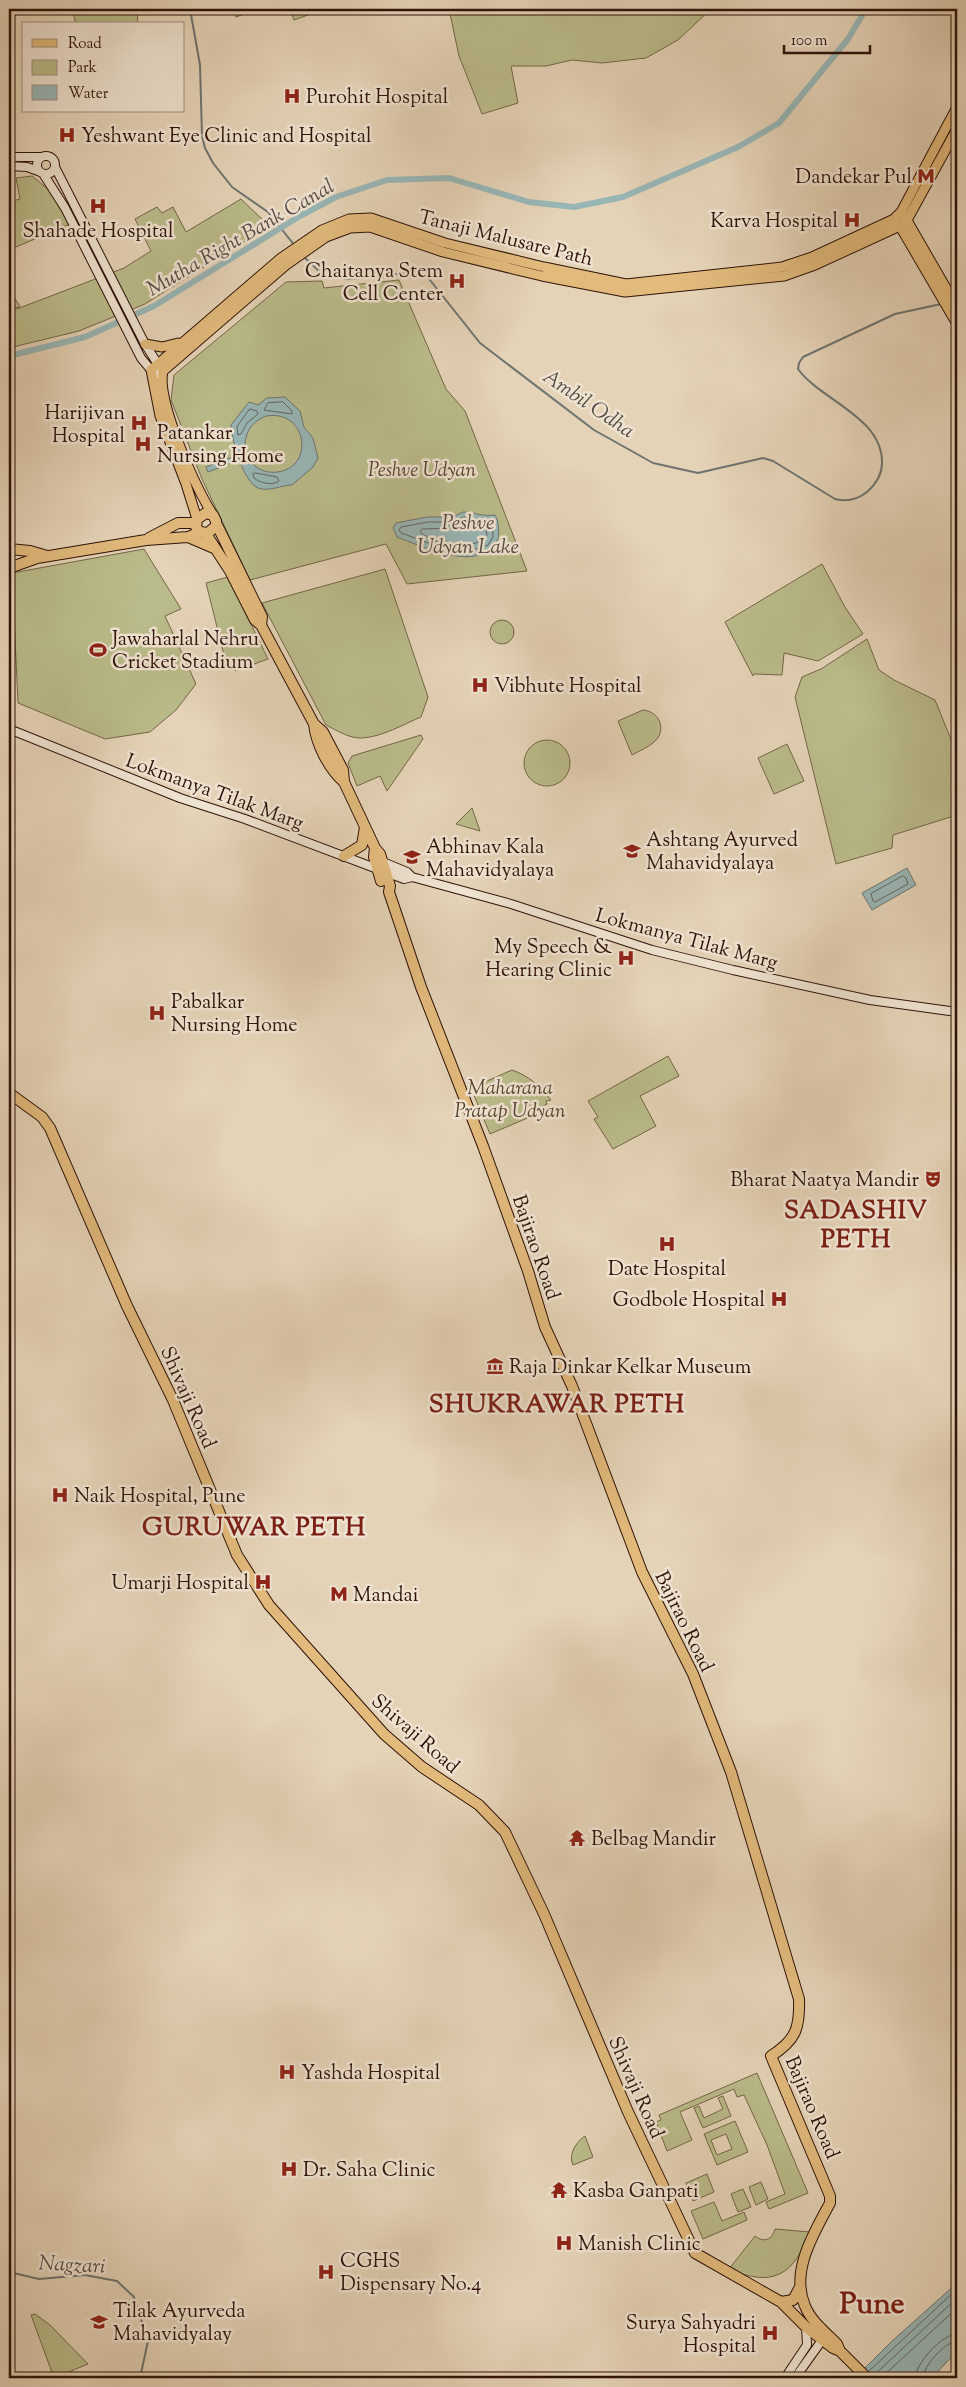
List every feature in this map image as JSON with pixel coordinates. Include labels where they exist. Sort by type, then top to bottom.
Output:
[{"type":"highway","points":[[188,537],[200,527],[206,513],[215,519],[262,617],[261,625]]},
{"type":"highway","points":[[146,540],[178,523],[214,530],[215,519]]},
{"type":"highway","points":[[200,527],[217,550],[255,620],[261,625]]},
{"type":"highway","points":[[9,562],[38,555],[146,540],[188,537],[217,550]]},
{"type":"highway","points":[[9,549],[38,555]]},
{"type":"highway","points":[[9,556],[38,555]]},
{"type":"highway","points":[[9,568],[38,555]]},
{"type":"highway","name":"Bajirao Road","points":[[261,625],[314,724],[316,736],[335,774],[344,782],[375,848],[374,857],[382,868],[390,886],[389,892],[421,987],[483,1146],[528,1271],[545,1327],[572,1386],[642,1572],[693,1674],[731,1772],[752,1848],[799,1999],[800,2018],[795,2035],[786,2046],[770,2056],[830,2196],[830,2203],[805,2256],[800,2287],[805,2306],[824,2337]]},
{"type":"highway","points":[[344,856],[362,845],[364,824]]},
{"type":"highway","name":"Shivaji Road","points":[[9,1093],[42,1117],[50,1128],[127,1306],[173,1400],[237,1554],[250,1579],[269,1605],[384,1734],[422,1766],[479,1805],[505,1832],[520,1861],[628,2112],[690,2246],[695,2253],[705,2260],[747,2281],[782,2302],[806,2327],[824,2337],[867,2378]]},
{"type":"highway","points":[[782,2302],[793,2300],[800,2287]]},
{"type":"highway","points":[[793,2315],[798,2306],[805,2306]]},
{"type":"main road","points":[[900,219],[955,118],[957,108]]},
{"type":"main road","points":[[900,219],[957,129]]},
{"type":"main road","points":[[9,157],[53,158],[55,167],[158,371],[177,438],[215,519]]},
{"type":"main road","points":[[42,157],[37,164],[41,173],[65,208],[134,343],[158,371],[160,416],[200,527]]},
{"type":"main road","points":[[9,166],[27,167],[41,173],[52,173],[55,167]]},
{"type":"main road","points":[[900,219],[945,295],[957,324]]},
{"type":"main road","name":"Tanaji Malusare Path","points":[[158,371],[183,341],[305,246],[340,231],[361,226],[370,227],[443,252],[542,276],[625,292],[770,278],[793,273],[900,219]]},
{"type":"main road","name":"Tanaji Malusare Path","points":[[158,371],[291,256]]},
{"type":"main road","points":[[945,295],[957,307]]},
{"type":"main road","points":[[143,342],[162,347],[183,341]]},
{"type":"main road","name":"Lokmanya Tilak Marg","points":[[9,729],[180,798],[382,868],[404,879],[412,877],[511,904],[652,950],[733,970],[870,1000],[957,1012]]},
{"type":"main road","points":[[785,2378],[806,2345],[806,2327]]},
{"type":"main road","points":[[795,2378],[824,2337]]},
{"type":"green space","points":[[72,9],[137,9],[138,22],[75,22]]},
{"type":"green space","points":[[223,9],[257,9],[236,17],[233,10],[224,12]]},
{"type":"green space","points":[[290,9],[325,9],[294,20]]},
{"type":"green space","points":[[449,9],[711,9],[678,40],[646,58],[602,63],[572,60],[546,66],[511,66],[518,103],[482,114],[459,56]]},
{"type":"green space","points":[[32,176],[54,194],[70,224],[9,250],[9,202],[20,199],[16,178]]},
{"type":"green space","points":[[241,199],[269,226],[145,304],[79,331],[9,348],[9,312],[124,268],[151,251],[135,219],[157,207],[162,213],[173,207],[186,232]]},
{"type":"green space","name":"Peshve Udyan","points":[[399,280],[446,389],[465,411],[527,571],[407,584],[386,544],[250,580],[202,479],[171,400],[174,375],[286,282],[322,281],[324,288]]},
{"type":"green space","points":[[9,287],[10,290],[20,307],[9,309]]},
{"type":"green space","name":"Jawaharlal Nehru Cricket Stadium","points":[[144,549],[181,609],[165,616],[196,684],[176,710],[150,732],[105,739],[18,703],[12,573]]},
{"type":"green space","points":[[822,564],[845,607],[863,634],[818,661],[784,653],[782,675],[754,674],[753,676],[725,622]]},
{"type":"green space","points":[[385,569],[428,697],[421,717],[385,733],[357,738],[343,734],[326,725],[262,603]]},
{"type":"green space","points":[[228,577],[268,659],[235,671],[224,655],[206,583]]},
{"type":"green space","points":[[502,620],[507,621],[513,627],[513,637],[507,643],[502,644],[497,643],[491,637],[490,632],[491,627],[497,621]]},
{"type":"green space","points":[[867,639],[879,670],[894,680],[935,700],[957,754],[957,815],[893,835],[892,848],[836,864],[795,697],[802,677],[821,669]]},
{"type":"green space","points":[[643,710],[658,718],[661,731],[654,742],[632,755],[618,721]]},
{"type":"green space","points":[[421,735],[423,739],[387,791],[380,776],[357,786],[348,763],[352,756]]},
{"type":"green space","points":[[542,740],[552,740],[566,750],[570,763],[566,776],[560,782],[552,786],[542,786],[528,776],[524,768],[524,758],[534,744]]},
{"type":"green space","points":[[787,744],[804,781],[774,794],[758,758]]},
{"type":"green space","points":[[472,808],[480,831],[456,824]]},
{"type":"green space","points":[[668,1056],[679,1076],[640,1096],[656,1126],[613,1149],[594,1119],[598,1117],[588,1101]]},
{"type":"green space","name":"Maharana Pratap Udyan","points":[[512,1070],[524,1075],[551,1100],[546,1101],[547,1104],[535,1110],[537,1114],[490,1134],[471,1088]]},
{"type":"green space","points":[[757,2073],[808,2193],[769,2209],[766,2202],[785,2194],[767,2145],[744,2095],[737,2097],[734,2089],[680,2112],[692,2140],[667,2151],[656,2122],[661,2120],[659,2115]]},
{"type":"green space","points":[[723,2096],[731,2116],[703,2128],[694,2108],[699,2106],[704,2118],[723,2109],[718,2098]]},
{"type":"green space","points":[[735,2121],[748,2152],[717,2165],[704,2134]],"holes":[[[726,2134],[732,2149],[717,2155],[711,2140]]]},
{"type":"green space","points":[[585,2136],[593,2157],[573,2165],[572,2153]]},
{"type":"green space","points":[[707,2174],[714,2192],[693,2201],[686,2183]]},
{"type":"green space","points":[[761,2182],[768,2199],[756,2205],[749,2187]]},
{"type":"green space","points":[[743,2189],[751,2207],[738,2212],[731,2194]]},
{"type":"green space","points":[[714,2202],[722,2221],[744,2212],[747,2220],[703,2239],[691,2211]]},
{"type":"green space","points":[[775,2229],[810,2232],[797,2259],[789,2268],[780,2274],[770,2277],[744,2275],[729,2269],[755,2236],[764,2240],[770,2238]]},
{"type":"green space","points":[[35,2314],[50,2325],[88,2364],[54,2378],[31,2315]]},
{"type":"water","points":[[285,397],[300,411],[304,427],[313,438],[318,458],[313,467],[292,485],[262,489],[253,484],[243,469],[236,450],[231,425],[249,402],[258,405],[267,398]],"holes":[[[266,416],[280,416],[291,421],[298,430],[302,440],[301,451],[297,461],[289,468],[277,472],[265,471],[255,466],[248,457],[245,449],[247,434],[253,424],[262,418]]]},
{"type":"water","points":[[232,457],[234,462],[208,472],[206,467]]},
{"type":"water","name":"Peshve Udyan Lake","points":[[463,512],[495,515],[499,531],[498,538],[488,551],[477,556],[449,555],[397,537],[393,528],[396,523],[427,517],[453,517]]},
{"type":"water","points":[[907,868],[916,885],[872,910],[862,893]]},
{"type":"water","points":[[957,2283],[957,2351],[932,2378],[855,2378],[890,2343]]},
{"type":"waterway","name":"Ambil Odha","points":[[190,9],[200,65],[202,136],[205,148],[213,163],[232,187],[268,212],[295,246]]},
{"type":"waterway","name":"Mutha Right Bank Canal","points":[[9,356],[85,337],[154,306],[300,216],[336,197],[387,180],[449,178],[529,202],[574,207],[623,197],[738,147],[779,123],[848,39],[866,9]]},
{"type":"waterway","name":"Ambil Odha","points":[[304,257],[319,271],[346,279],[389,276],[410,271],[426,275],[480,343],[594,430],[653,463],[698,473],[763,458],[773,461],[835,499],[844,500],[852,500],[859,497],[867,492],[876,482],[882,467],[880,447],[862,421],[808,380],[798,369],[799,363],[803,357],[895,314],[941,304]]},
{"type":"waterway","name":"Nagzari","points":[[9,2272],[39,2279],[85,2275],[117,2281],[134,2297],[148,2341],[140,2378]]},
{"type":"place","name":"Purohit Hospital","points":[[292,96]]},
{"type":"place","name":"Yeshwant Eye Clinic and Hospital","points":[[67,135]]},
{"type":"place","name":"Dandekar Pul","points":[[926,176]]},
{"type":"place","name":"Shahade Hospital","points":[[98,206]]},
{"type":"place","name":"Karva Hospital","points":[[852,220]]},
{"type":"place","name":"Chaitanya Stem Cell Center","points":[[457,281]]},
{"type":"place","name":"Harijivan Hospital","points":[[139,423]]},
{"type":"place","name":"Patankar Nursing Home","points":[[143,444]]},
{"type":"place","name":"Jawaharlal Nehru Cricket Stadium","points":[[98,650]]},
{"type":"place","name":"Vibhute Hospital","points":[[480,685]]},
{"type":"place","name":"Ashtang Ayurved Mahavidyalaya","points":[[632,851]]},
{"type":"place","name":"Abhinav Kala Mahavidyalaya","points":[[412,857]]},
{"type":"place","name":"My Speech & Hearing Clinic","points":[[626,958]]},
{"type":"place","name":"Pabalkar Nursing Home","points":[[157,1013]]},
{"type":"place","name":"Bharat Naatya Mandir","points":[[933,1179]]},
{"type":"place","name":"Date Hospital","points":[[667,1244]]},
{"type":"place","name":"Godbole Hospital","points":[[779,1299]]},
{"type":"place","name":"Raja Dinkar Kelkar Museum","points":[[495,1366]]},
{"type":"place","name":"Naik Hospital, Pune","points":[[60,1495]]},
{"type":"place","name":"Umarji Hospital","points":[[263,1582]]},
{"type":"place","name":"Mandai","points":[[339,1594]]},
{"type":"place","name":"Belbag Mandir","points":[[577,1838]]},
{"type":"place","name":"Yashda Hospital","points":[[287,2072]]},
{"type":"place","name":"Dr. Saha Clinic","points":[[289,2169]]},
{"type":"place","name":"Kasba Ganpati","points":[[559,2190]]},
{"type":"place","name":"Manish Clinic","points":[[564,2243]]},
{"type":"place","name":"CGHS Dispensary No.4","points":[[326,2272]]},
{"type":"place","name":"Tilak Ayurveda Mahavidyalay","points":[[99,2322]]},
{"type":"place","name":"Surya Sahyadri Hospital","points":[[770,2333]]},
{"type":"district","name":"SADASHIV PETH","points":[[856,1224]]},
{"type":"district","name":"SHUKRAWAR PETH","points":[[557,1403]]},
{"type":"district","name":"GURUWAR PETH","points":[[254,1526]]},
{"type":"district","name":"Pune","points":[[872,2303]]}]
